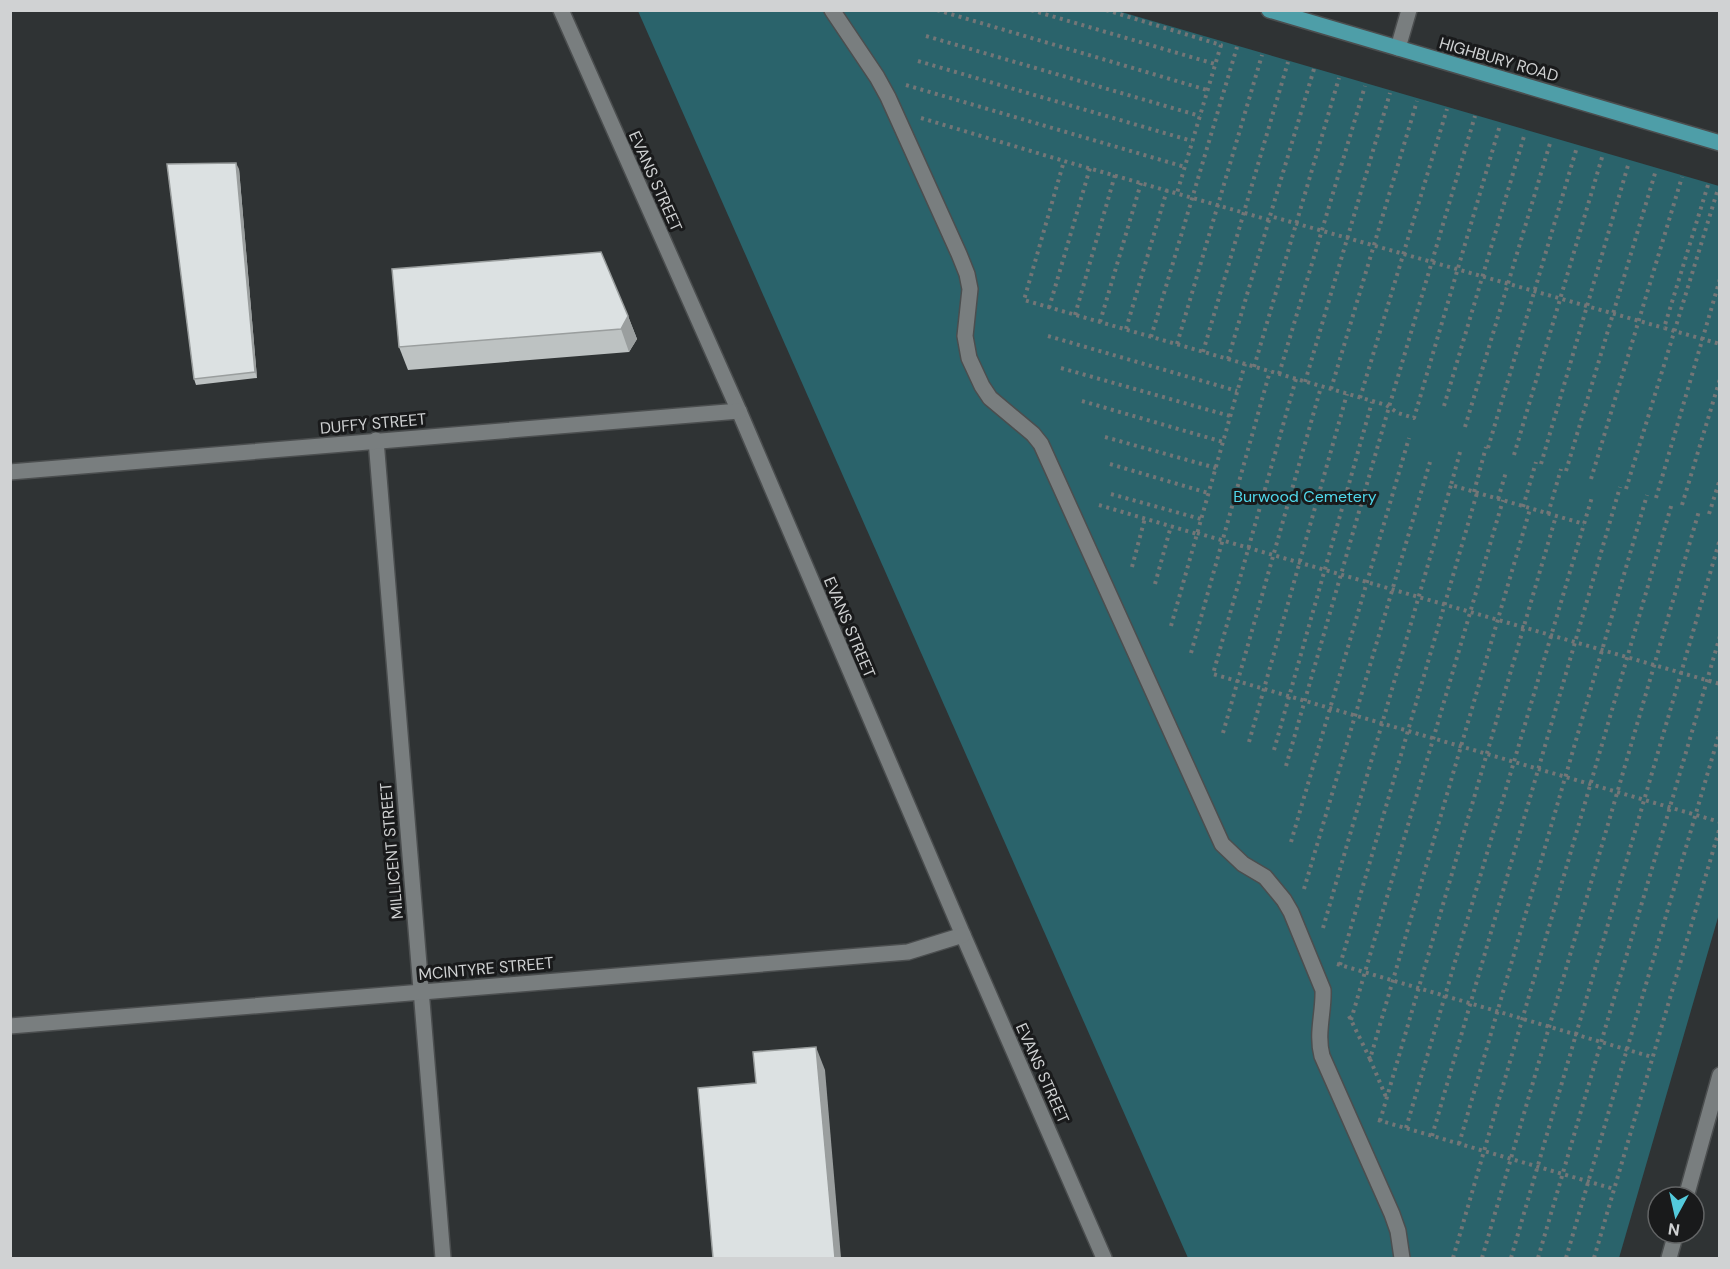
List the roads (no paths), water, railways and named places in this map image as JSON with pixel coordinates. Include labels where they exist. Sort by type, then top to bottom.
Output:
[{"type":"main road","name":"HIGHBURY ROAD","points":[[1269,10],[1719,143]]},
{"type":"street","name":"EVANS STREET","points":[[561,10],[739,411],[1104,1258]]},
{"type":"street","points":[[832,10],[877,77],[967,274],[970,289],[965,336],[966,348],[982,386],[990,398],[1033,434],[1041,444],[1222,844],[1233,856],[1264,877],[1275,888],[1284,900],[1311,957],[1323,990],[1324,1001],[1318,1044],[1392,1214],[1398,1231],[1402,1258]]},
{"type":"street","points":[[1398,48],[1409,10]]},
{"type":"street","name":"DUFFY STREET","points":[[10,472],[739,411]]},
{"type":"street","name":"MILLICENT STREET","points":[[376,440],[444,1258]]},
{"type":"street","name":"MCINTYRE STREET","points":[[10,1026],[908,952],[963,935]]},
{"type":"street","points":[[1689,1185],[1719,1075]]},
{"type":"park label","name":"Burwood Cemetery","points":[[1305,496]]}]
